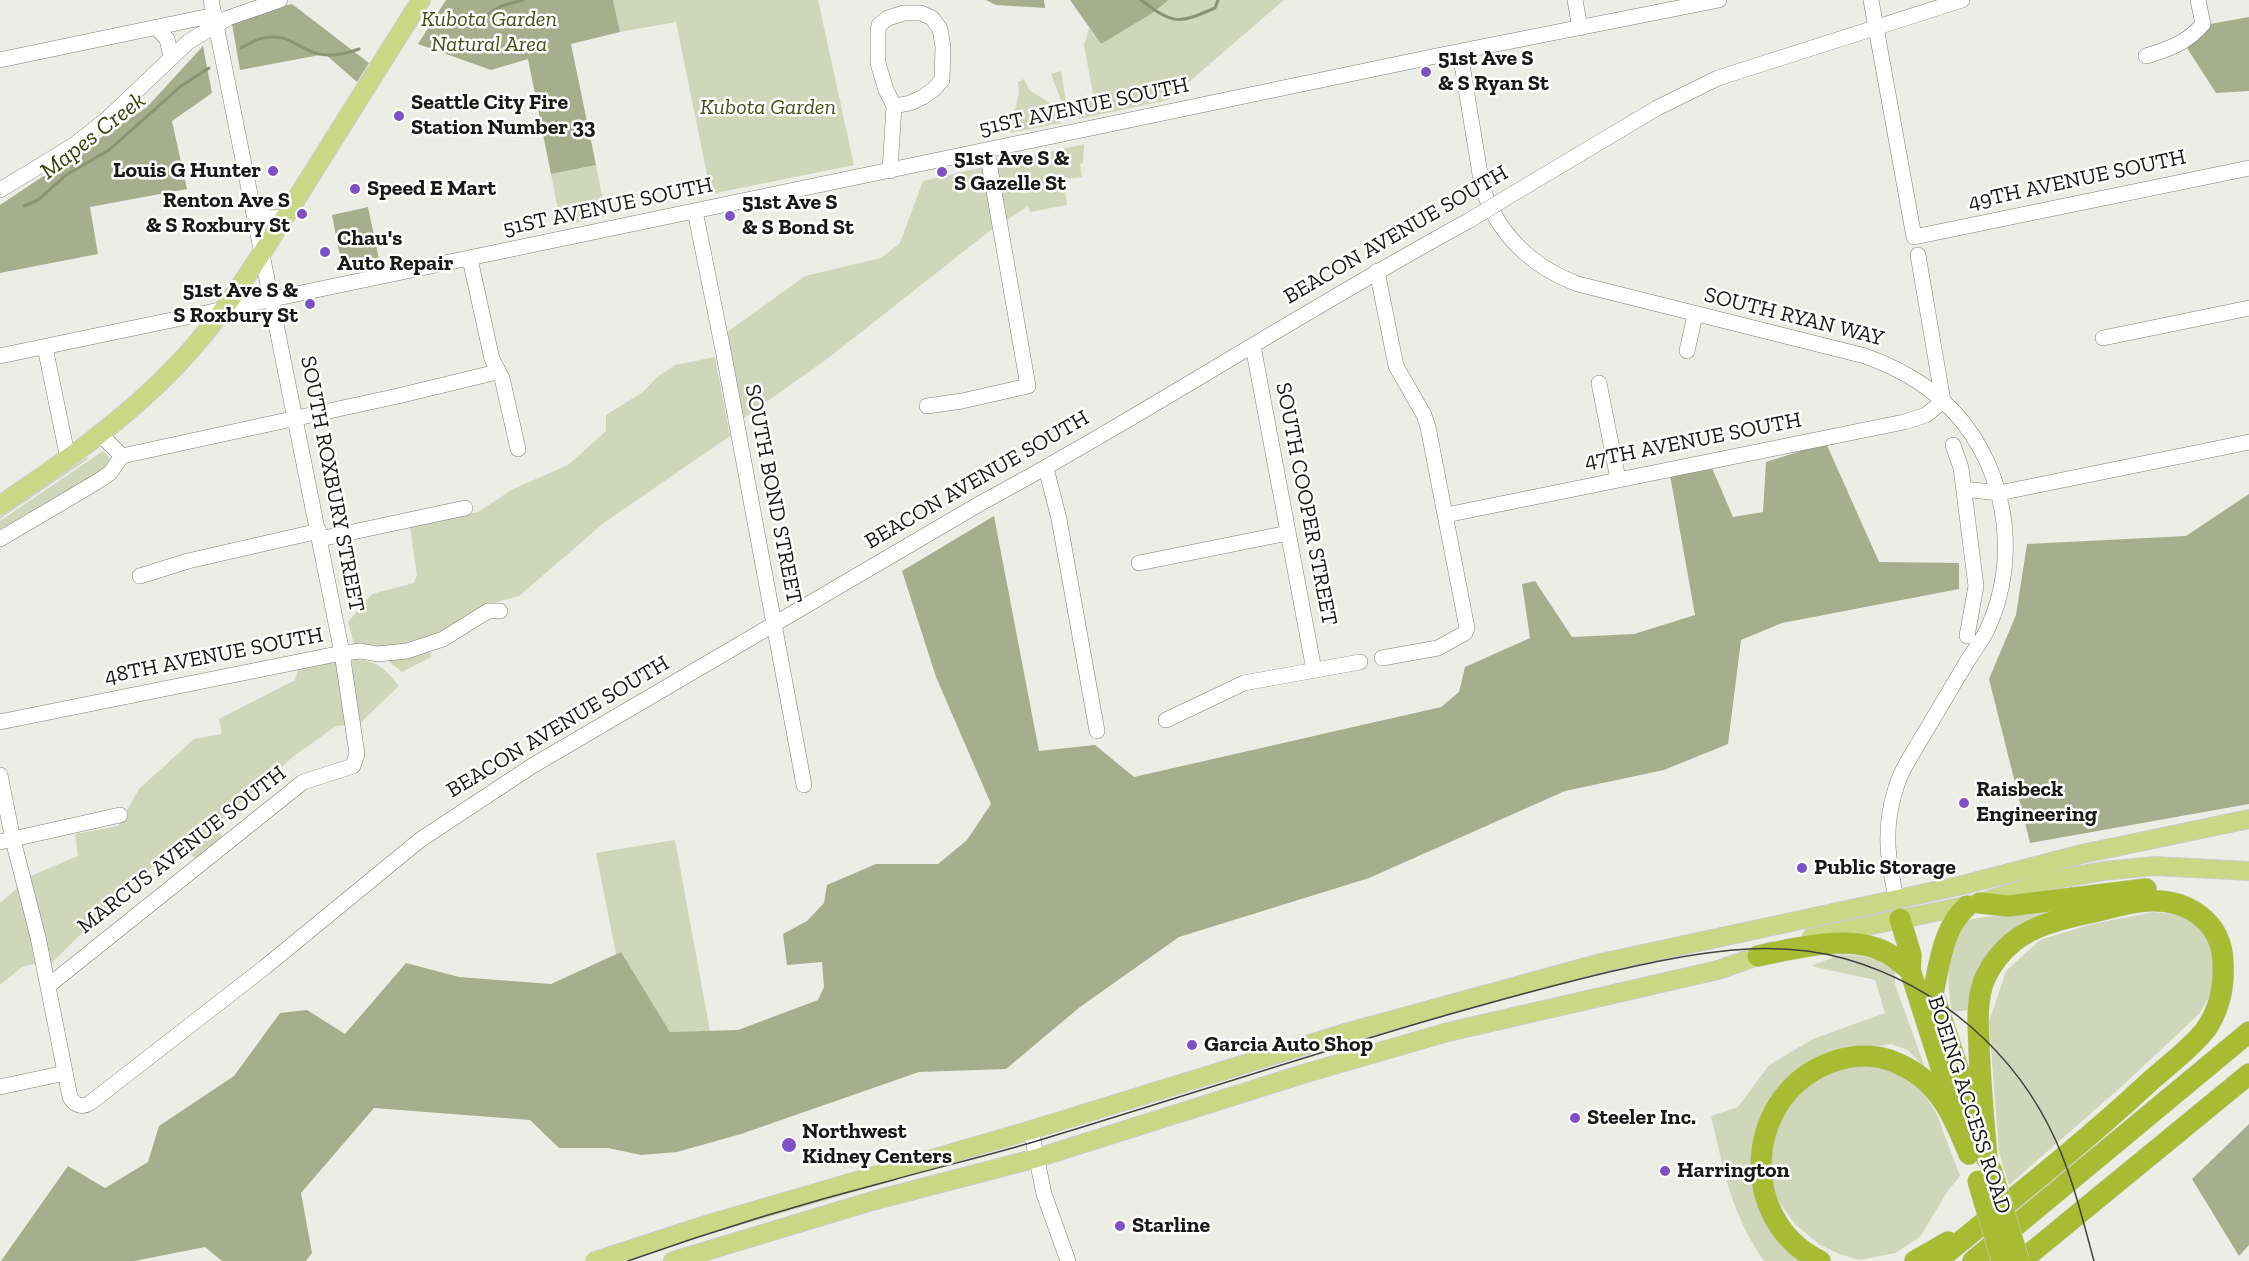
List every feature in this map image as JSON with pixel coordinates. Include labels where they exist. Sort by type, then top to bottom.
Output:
[{"type":"highway","points":[[1933,993],[1945,941],[1956,917],[1973,904],[2008,906],[2148,889],[2171,890],[2194,896],[2217,916],[2226,930],[2234,960],[2233,993],[2224,1011],[2125,1104],[1937,1261]]},
{"type":"highway","points":[[1981,1166],[1979,998],[1986,977],[2002,952],[2022,936],[2034,929],[2067,919],[2139,902],[2170,902],[2193,909],[2204,917],[2215,931],[2223,959],[2222,990],[2215,1013],[2205,1030]]},
{"type":"highway","name":"BOEING ACCESS ROAD","points":[[1900,919],[1911,963],[1981,1166],[2020,1261]]},
{"type":"highway","points":[[1758,956],[1806,945],[1859,945],[1911,963]]},
{"type":"highway","name":"BOEING ACCESS ROAD","points":[[1911,963],[1923,963],[1933,993],[1981,1166],[2002,1261]]},
{"type":"highway","points":[[2125,1104],[2249,1020]]},
{"type":"highway","points":[[1973,1261],[2249,1032]]},
{"type":"highway","points":[[1820,1261],[1801,1250],[1781,1228],[1766,1201],[1761,1169],[1764,1138],[1773,1114],[1787,1094],[1815,1070],[1839,1060],[1868,1055],[1905,1066],[1925,1081],[1945,1103],[1981,1166]]},
{"type":"highway","points":[[2020,1261],[2249,1074]]},
{"type":"highway","points":[[1915,1261],[1938,1249],[2028,1185]]},
{"type":"main road","points":[[0,504],[101,435],[180,363],[224,310],[263,252],[421,0]]},
{"type":"main road","points":[[595,1261],[709,1224],[1031,1130],[1342,1034],[1601,963],[1963,885],[2082,854],[2249,819]]},
{"type":"main road","points":[[673,1261],[872,1201],[1037,1158],[1303,1074],[1448,1032],[1718,970],[1808,938],[1973,904],[2047,881],[2104,871],[2155,866],[2249,871]]},
{"type":"main road","name":"BOEING ACCESS ROAD","points":[[1896,898],[1900,919]]},
{"type":"street","points":[[0,60],[214,13],[242,12],[280,0]]},
{"type":"street","points":[[1575,0],[1580,28]]},
{"type":"street","name":"51ST AVENUE SOUTH","points":[[0,356],[1719,0]]},
{"type":"street","points":[[1871,0],[1876,28]]},
{"type":"street","name":"BEACON AVENUE SOUTH","points":[[65,1073],[70,1097],[76,1105],[83,1106],[90,1103],[265,967],[372,878],[437,828],[532,766],[981,503],[1046,468],[1657,108],[1719,78],[1962,0]]},
{"type":"street","points":[[2146,57],[2178,46],[2189,39],[2203,24],[2198,0]]},
{"type":"street","points":[[0,190],[74,145],[107,119],[188,42],[214,13]]},
{"type":"street","name":"SOUTH ROXBURY STREET","points":[[214,13],[342,653],[357,754],[352,766]]},
{"type":"street","points":[[890,171],[894,106],[886,90],[878,63],[879,25],[896,15],[921,13],[932,18],[940,29],[943,47],[942,80],[923,97],[910,103],[894,106]]},
{"type":"street","points":[[156,27],[167,39],[171,57]]},
{"type":"street","name":"49TH AVENUE SOUTH","points":[[1876,28],[1914,237],[2249,168]]},
{"type":"street","name":"SOUTH RYAN WAY","points":[[1460,52],[1482,186],[1488,204],[1515,244],[1536,263],[1571,281],[1695,315],[1865,356],[1891,365],[1943,401],[1963,423],[1990,468],[1999,493],[2005,554],[2002,584],[1986,631],[1908,760],[1895,789],[1890,810],[1887,842],[1888,862],[1896,898]]},
{"type":"street","points":[[927,406],[962,401],[1028,386],[987,151]]},
{"type":"street","points":[[255,211],[270,218],[285,217]]},
{"type":"street","name":"SOUTH BOND STREET","points":[[695,211],[804,785]]},
{"type":"street","points":[[1918,255],[1943,401]]},
{"type":"street","points":[[470,259],[492,359],[502,378],[518,449]]},
{"type":"street","points":[[1377,271],[1396,365],[1424,415],[1467,628],[1465,633],[1438,648],[1382,658]]},
{"type":"street","points":[[2103,338],[2249,308]]},
{"type":"street","points":[[1687,351],[1695,315]]},
{"type":"street","name":"SOUTH COOPER STREET","points":[[1253,346],[1314,670]]},
{"type":"street","points":[[45,347],[68,459]]},
{"type":"street","points":[[0,538],[110,473],[122,456],[497,372]]},
{"type":"street","points":[[1599,383],[1618,479]]},
{"type":"street","name":"47TH AVENUE SOUTH","points":[[1446,515],[1904,422],[1926,415],[1943,401]]},
{"type":"street","points":[[101,435],[122,456]]},
{"type":"street","points":[[1964,489],[1999,493],[2249,442]]},
{"type":"street","points":[[1953,445],[1961,468],[1976,586],[1967,636]]},
{"type":"street","points":[[1046,468],[1059,519],[1097,731]]},
{"type":"street","points":[[140,576],[188,561],[465,508]]},
{"type":"street","points":[[1139,563],[1288,533]]},
{"type":"street","name":"48TH AVENUE SOUTH","points":[[0,722],[342,653],[361,651],[377,654],[407,651],[443,639],[488,611],[500,611]]},
{"type":"street","points":[[1166,720],[1244,683],[1360,662]]},
{"type":"street","name":"MARCUS AVENUE SOUTH","points":[[48,986],[303,782],[352,766]]},
{"type":"street","points":[[0,775],[7,841],[38,938],[65,1073],[0,1086]]},
{"type":"street","points":[[7,841],[120,814]]},
{"type":"street","points":[[1031,1130],[1044,1194],[1068,1261]]},
{"type":"green space","points":[[446,0],[613,0],[620,32],[571,44],[596,165],[551,174],[528,59],[491,70],[418,44]]},
{"type":"green space","name":"Kubota Garden","points":[[613,0],[818,0],[854,165],[711,194],[676,22],[620,32]]},
{"type":"green space","points":[[986,0],[1044,0],[1045,8],[996,5]]},
{"type":"green space","points":[[1070,0],[1169,0],[1151,14],[1101,44]]},
{"type":"green space","points":[[1169,0],[1284,0],[1168,100],[1079,119],[1076,100],[1093,95],[1084,45],[1089,28],[1101,44],[1151,14]]},
{"type":"green space","name":"Kubota Garden Natural Area","points":[[292,4],[369,63],[357,82],[325,54],[240,70],[231,18]]},
{"type":"green space","points":[[2249,17],[2249,91],[2216,93],[2187,48],[2210,24]]},
{"type":"green space","points":[[203,46],[212,93],[172,121],[187,189],[90,207],[98,254],[0,273],[0,205],[147,107]]},
{"type":"green space","points":[[1061,71],[1069,122],[1051,74]]},
{"type":"green space","points":[[1024,79],[1029,90],[1056,107],[1061,123],[1010,133],[1019,92],[1018,82]]},
{"type":"green space","points":[[1084,144],[1083,162],[1080,165],[1082,177],[1066,179],[1064,183],[1067,205],[1030,212],[1028,206],[1007,220],[997,164]]},
{"type":"green space","points":[[596,165],[606,216],[561,226],[551,174]]},
{"type":"green space","points":[[983,167],[996,226],[827,359],[741,420],[726,333],[805,276],[881,258],[900,243],[923,181]]},
{"type":"green space","points":[[368,207],[380,264],[343,272],[332,215]]},
{"type":"green space","points":[[715,357],[730,436],[605,522],[519,596],[490,604],[449,629],[405,647],[355,648],[348,622],[372,594],[414,583],[417,575],[410,527],[478,512],[513,489],[568,465],[606,431],[606,415],[643,392],[657,377],[675,365]]},
{"type":"green space","points":[[1826,443],[1879,562],[1959,563],[1959,589],[1782,623],[1741,640],[1728,744],[1664,770],[1565,791],[1369,878],[1179,937],[1080,1007],[1006,1069],[919,1072],[741,1134],[677,1152],[641,1155],[608,1148],[559,1148],[530,1120],[374,1108],[301,1193],[312,1253],[306,1261],[222,1261],[205,1247],[134,1261],[1,1261],[68,1166],[105,1188],[148,1162],[159,1126],[234,1076],[280,1013],[307,1010],[345,1034],[406,963],[459,977],[551,984],[621,952],[670,1032],[738,1030],[818,1000],[824,987],[822,962],[787,965],[783,934],[807,921],[824,903],[827,885],[876,864],[938,864],[967,840],[991,804],[936,677],[902,571],[994,516],[1039,751],[1095,745],[1134,777],[1441,707],[1459,692],[1465,667],[1530,638],[1522,584],[1535,581],[1572,637],[1634,634],[1695,615],[1670,475],[1712,468],[1733,517],[1763,512],[1766,462]]},
{"type":"green space","points":[[103,451],[110,459],[109,468],[0,535],[0,521]]},
{"type":"green space","points":[[87,457],[88,459],[0,519],[0,516]]},
{"type":"green space","points":[[2249,494],[2249,804],[2030,843],[1989,679],[2016,615],[2027,544],[2186,536]]},
{"type":"green space","points":[[430,649],[431,657],[402,672],[387,660]]},
{"type":"green space","points":[[352,659],[374,663],[399,686],[360,723],[354,692]]},
{"type":"green space","points":[[331,660],[340,666],[348,725],[336,726],[294,756],[215,825],[222,836],[196,859],[180,845],[131,884],[50,965],[28,877],[78,856],[75,834],[118,826],[139,789],[194,739],[222,734],[219,719],[295,680],[299,667]]},
{"type":"green space","points":[[675,840],[710,1031],[670,1032],[621,952],[616,954],[596,853]]},
{"type":"green space","points":[[21,885],[38,963],[22,967],[0,985],[0,903]]},
{"type":"green space","points":[[2070,906],[2036,919],[1969,1010],[1952,1012],[1949,962],[1962,927],[1971,919]]},
{"type":"green space","points":[[2154,912],[2181,915],[2197,924],[2211,946],[2216,984],[2200,1013],[2121,1087],[2009,1185],[1999,1152],[1989,1022],[2006,971],[2040,940],[2092,924]]},
{"type":"green space","points":[[1842,954],[1889,963],[1895,971],[1895,984],[1925,1068],[1908,1050],[1891,1044],[1838,1054],[1794,1078],[1756,1182],[1812,1261],[1764,1261],[1736,1209],[1711,1116],[1738,1107],[1769,1065],[1813,1039],[1885,1013],[1875,980],[1811,966]]},
{"type":"green space","points":[[1849,1064],[1890,1068],[1923,1091],[1937,1115],[1960,1176],[1947,1192],[1920,1237],[1895,1253],[1860,1260],[1820,1245],[1795,1224],[1777,1199],[1771,1177],[1772,1143],[1780,1121],[1794,1098],[1807,1085]]},
{"type":"green space","points":[[2249,1124],[2249,1245],[2239,1256],[2192,1179]]},
{"type":"waterway","name":"Mapes Creek","points":[[445,17],[459,20],[481,19],[501,6],[523,0]]},
{"type":"waterway","name":"Mapes Creek","points":[[1141,0],[1161,14],[1176,19],[1192,17],[1215,8],[1218,0]]},
{"type":"waterway","name":"Mapes Creek","points":[[241,48],[260,39],[277,37],[314,53],[327,55],[359,49]]},
{"type":"waterway","name":"Mapes Creek","points":[[24,206],[38,200],[66,175],[109,150],[181,86],[209,68]]},
{"type":"tram line","points":[[628,1261],[760,1218],[1022,1145],[1496,1001],[1613,971],[1671,959],[1729,950],[1758,949],[1787,949],[1817,953],[1846,959],[1880,971],[1912,986],[1943,1005],[1971,1027],[1996,1051],[2019,1079],[2039,1109],[2056,1141],[2068,1170],[2094,1261]]},
{"type":"place","name":"51st Ave S & S Ryan St","points":[[1426,72]]},
{"type":"place","name":"Seattle City Fire Station Number 33","points":[[399,116]]},
{"type":"place","name":"Louis G Hunter","points":[[273,171]]},
{"type":"place","name":"51st Ave S & S Gazelle St","points":[[942,172]]},
{"type":"place","name":"Speed E Mart","points":[[355,189]]},
{"type":"place","name":"Renton Ave S & S Roxbury St","points":[[302,214]]},
{"type":"place","name":"51st Ave S & S Bond St","points":[[730,216]]},
{"type":"place","name":"Chau's Auto Repair","points":[[325,252]]},
{"type":"place","name":"51st Ave S & S Roxbury St","points":[[310,304]]},
{"type":"place","name":"Raisbeck Engineering","points":[[1964,803]]},
{"type":"place","name":"Public Storage","points":[[1802,868]]},
{"type":"place","name":"Garcia Auto Shop","points":[[1192,1045]]},
{"type":"place","name":"Steeler Inc.","points":[[1575,1118]]},
{"type":"place","name":"Northwest Kidney Centers","points":[[789,1145]]},
{"type":"place","name":"Harrington","points":[[1665,1171]]},
{"type":"place","name":"Starline","points":[[1120,1226]]}]
